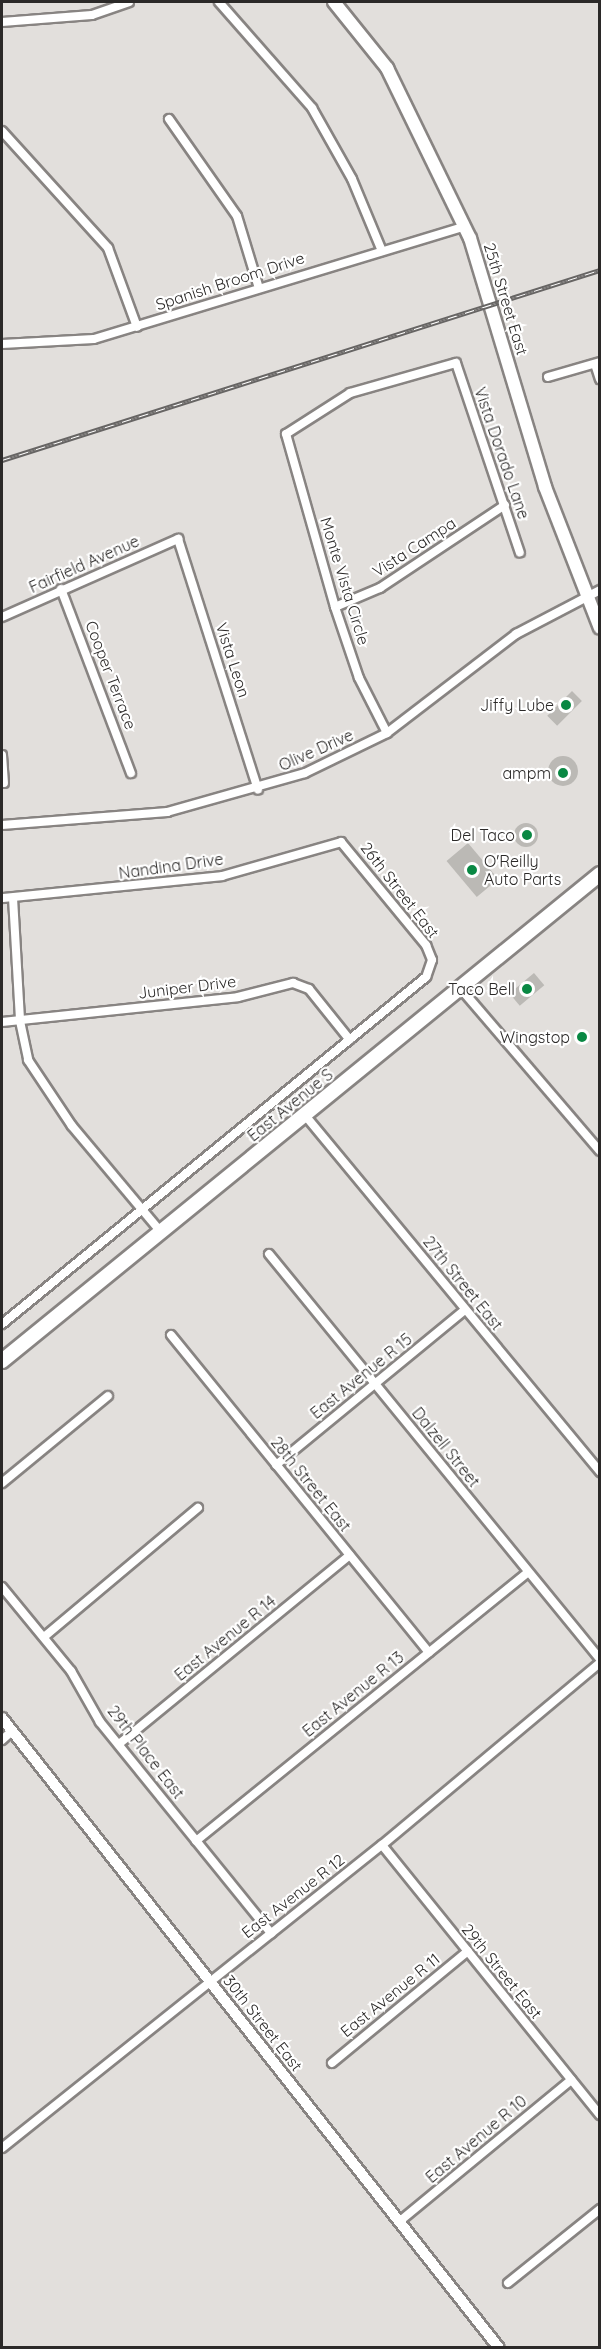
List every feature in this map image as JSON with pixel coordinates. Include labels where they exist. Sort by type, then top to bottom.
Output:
[{"type":"main road","name":"25th Street East","points":[[334,2],[387,68],[465,226],[585,597],[600,628]]},
{"type":"main road","name":"East Avenue S","points":[[2,1361],[600,874]]},
{"type":"street","points":[[2,22],[92,15],[129,2]]},
{"type":"street","points":[[219,2],[312,108],[352,179],[382,251]]},
{"type":"street","points":[[169,119],[237,216],[258,285]]},
{"type":"street","points":[[2,131],[108,248],[137,327]]},
{"type":"street","name":"Spanish Broom Drive","points":[[2,344],[94,339],[137,327],[258,285],[465,226]]},
{"type":"street","name":"Vista Dorado Lane","points":[[286,434],[350,393],[456,363],[520,553]]},
{"type":"street","points":[[548,377],[597,363],[600,379]]},
{"type":"street","name":"Monte Vista Circle","points":[[286,434],[335,607],[359,678],[387,733]]},
{"type":"street","name":"Vista Campa","points":[[335,607],[380,588],[505,505]]},
{"type":"street","name":"Fairfield Avenue","points":[[2,617],[178,539]]},
{"type":"street","name":"Vista Leon","points":[[178,539],[258,790]]},
{"type":"street","name":"Cooper Terrace","points":[[61,590],[131,773]]},
{"type":"street","name":"Olive Drive","points":[[2,825],[167,812],[258,790],[387,733],[516,634],[600,590]]},
{"type":"street","points":[[2,755],[4,783]]},
{"type":"street","name":"Nandina Drive","points":[[2,898],[222,876],[341,842]]},
{"type":"street","name":"26th Street East","points":[[341,842],[426,945],[432,960]]},
{"type":"street","points":[[13,898],[20,1021],[28,1060],[39,1080],[160,1231]]},
{"type":"street","name":"East Avenue S","points":[[2,1324],[426,977],[432,960]]},
{"type":"street","name":"Juniper Drive","points":[[2,1022],[238,997],[293,983],[309,989],[350,1040]]},
{"type":"street","points":[[461,989],[600,1151]]},
{"type":"street","name":"27th Street East","points":[[304,1114],[600,1472]]},
{"type":"street","name":"Dalzell Street","points":[[269,1254],[600,1661]]},
{"type":"street","name":"East Avenue R 15","points":[[276,1465],[465,1310]]},
{"type":"street","name":"28th Street East","points":[[171,1335],[429,1652]]},
{"type":"street","points":[[2,1484],[108,1396]]},
{"type":"street","points":[[44,1637],[198,1508]]},
{"type":"street","name":"East Avenue R 14","points":[[119,1744],[350,1555]]},
{"type":"street","name":"East Avenue R 13","points":[[196,1840],[528,1572]]},
{"type":"street","name":"29th Place East","points":[[2,1587],[44,1637],[119,1744],[271,1933]]},
{"type":"street","name":"East Avenue R 12","points":[[2,2148],[382,1845],[600,1661]]},
{"type":"street","name":"30th Street East","points":[[2,1718],[499,2348]]},
{"type":"street","points":[[2,1740],[12,1731]]},
{"type":"street","name":"29th Street East","points":[[382,1845],[600,2115]]},
{"type":"street","name":"East Avenue R 11","points":[[332,2063],[468,1951]]},
{"type":"street","name":"East Avenue R 10","points":[[400,2221],[571,2080]]},
{"type":"street","points":[[508,2283],[600,2208]]},
{"type":"building","name":"Jiffy Lube","points":[[572,691],[582,701],[557,726],[547,716]]},
{"type":"building","name":"ampm","points":[[563,756],[574,760],[578,771],[574,782],[563,786],[552,782],[548,771],[552,760]]},
{"type":"building","name":"Del Taco","points":[[526,823],[535,826],[538,835],[535,844],[526,847],[517,844],[514,835],[517,826]]},
{"type":"building","name":"O'Reilly Auto Parts","points":[[468,843],[498,879],[477,897],[447,861]]},
{"type":"building","name":"Taco Bell","points":[[534,973],[544,985],[520,1006],[509,994]]},
{"type":"railway","points":[[2,460],[600,270]]},
{"type":"place","name":"Jiffy Lube","points":[[566,705]]},
{"type":"place","name":"ampm","points":[[563,773]]},
{"type":"place","name":"Del Taco","points":[[527,835]]},
{"type":"place","name":"O'Reilly Auto Parts","points":[[472,870]]},
{"type":"place","name":"Taco Bell","points":[[527,989]]},
{"type":"place","name":"Wingstop","points":[[582,1037]]}]
